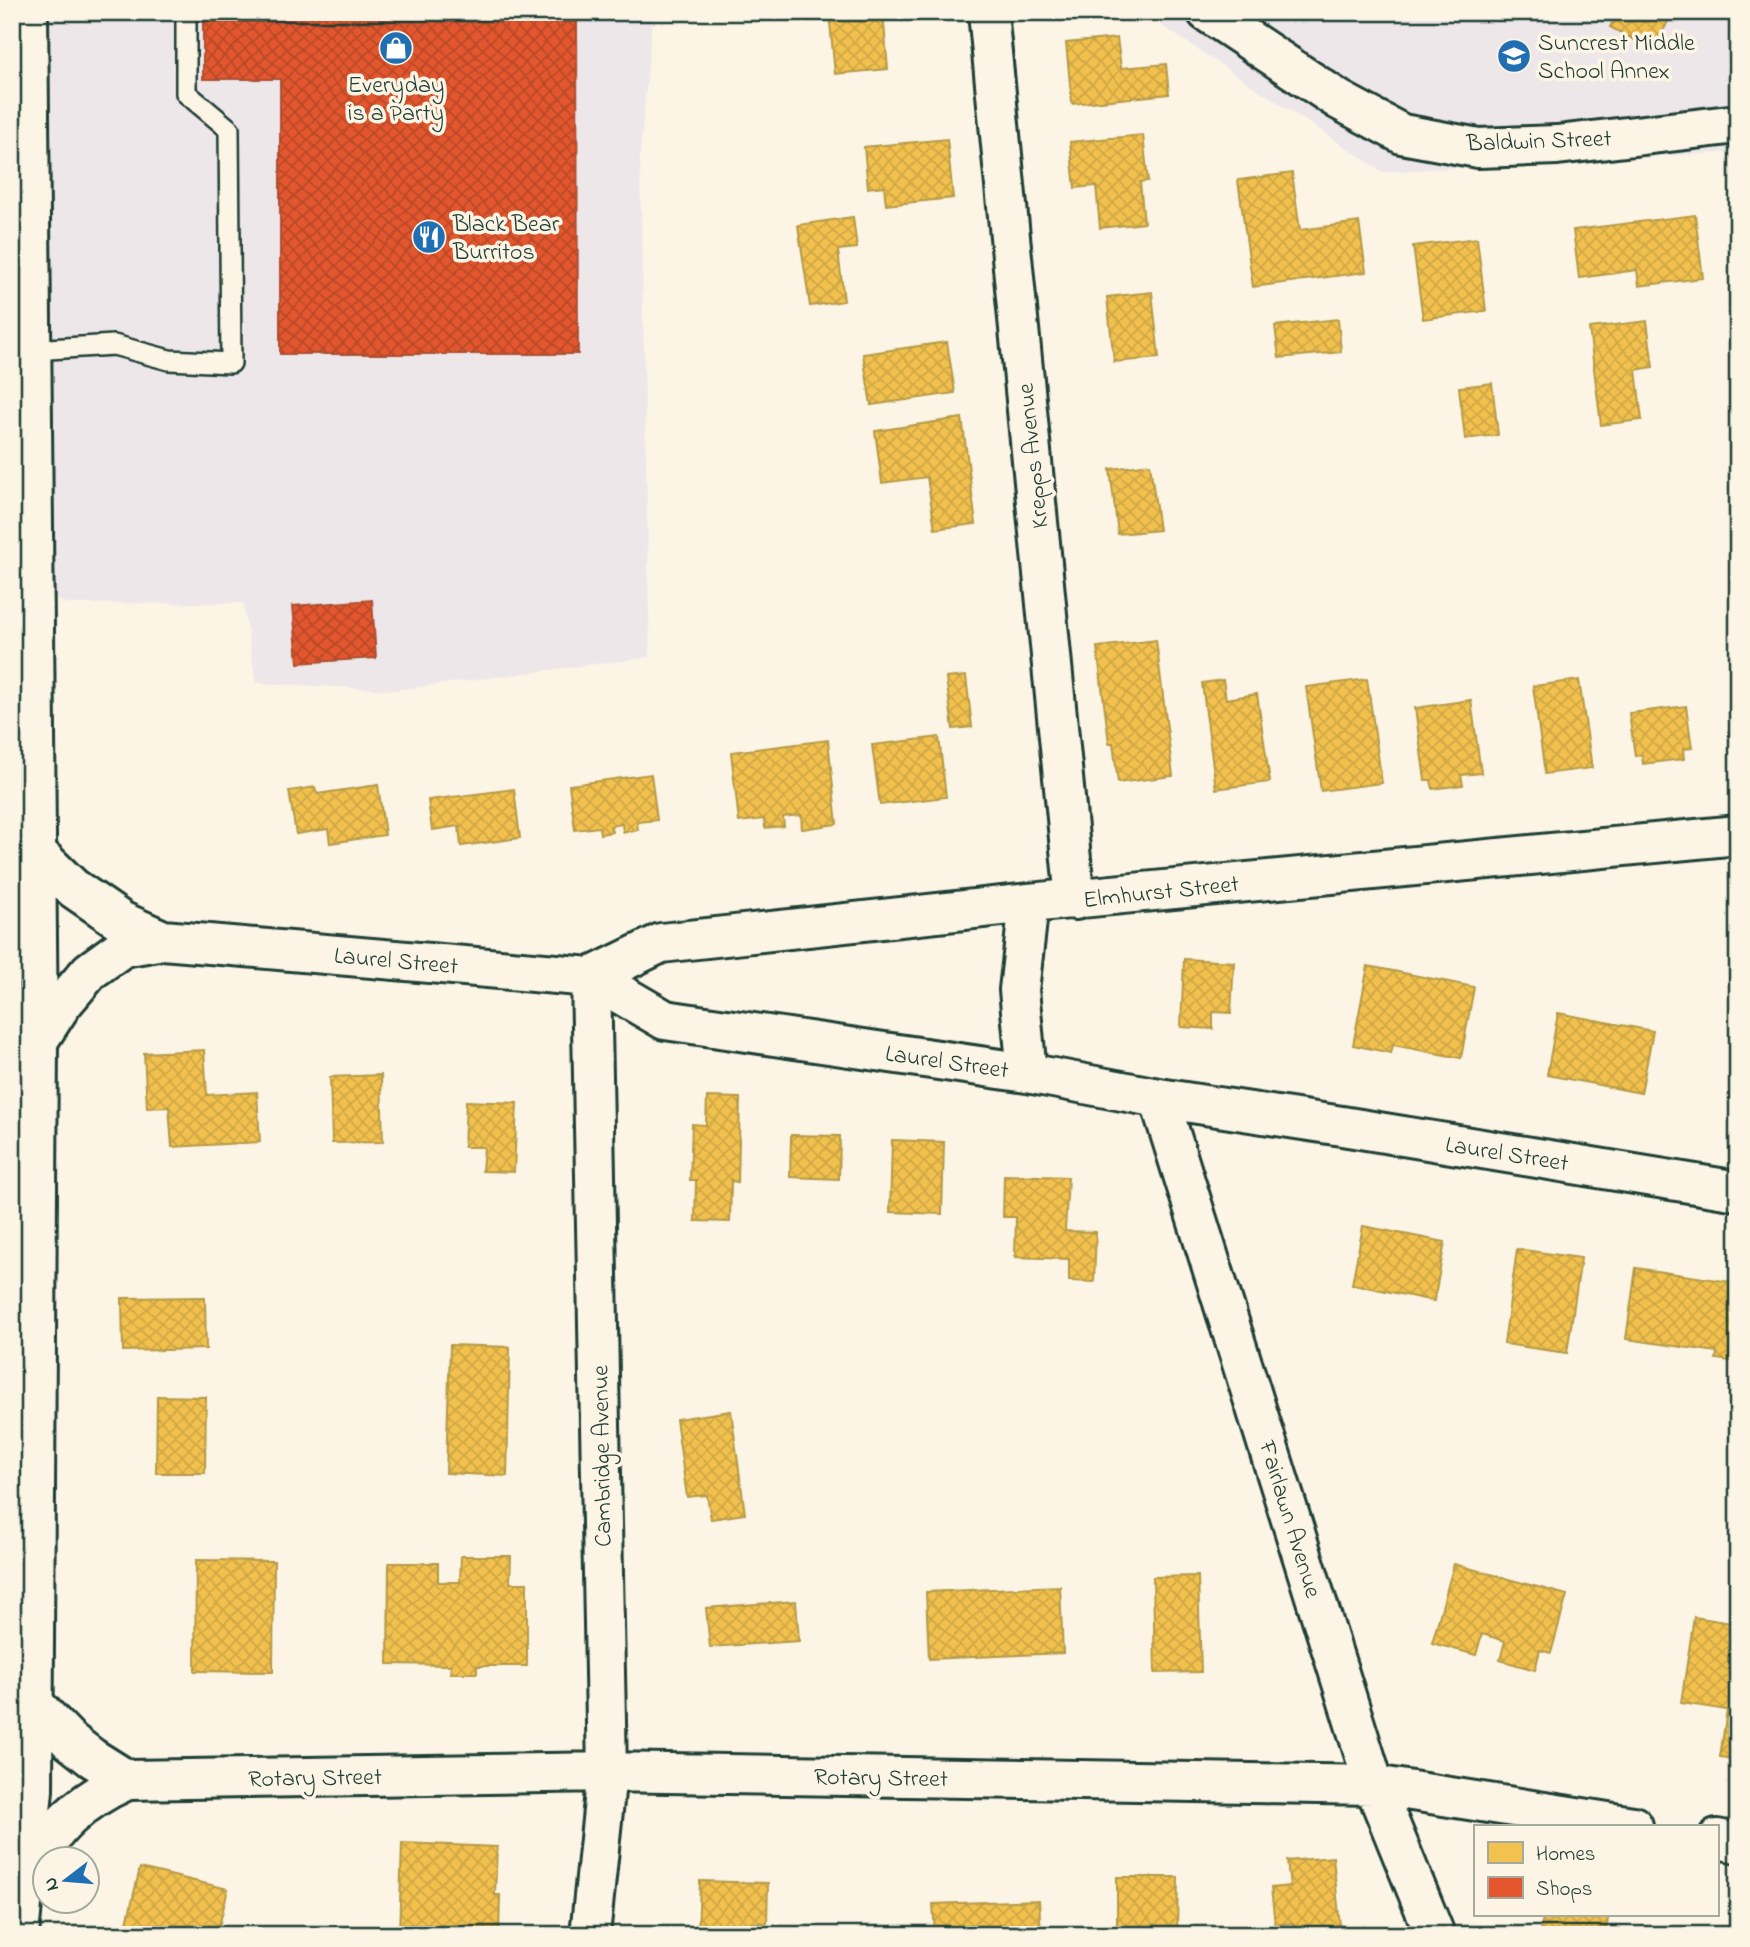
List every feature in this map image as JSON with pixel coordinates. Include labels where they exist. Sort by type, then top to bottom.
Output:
[{"type":"street","points":[[19,1935],[19,1870],[33,1790],[23,1716],[38,1041],[24,850],[22,445],[32,351],[21,204],[28,12]]},
{"type":"street","name":"Krepps Avenue","points":[[988,12],[1075,900]]},
{"type":"street","name":"Baldwin Street","points":[[1207,12],[1339,100],[1402,134],[1478,148],[1557,145],[1732,115]]},
{"type":"street","name":"Elmhurst Street","points":[[591,977],[661,943],[1738,835]]},
{"type":"street","points":[[24,850],[73,888],[121,920],[163,940]]},
{"type":"street","points":[[1027,1073],[1020,990],[1029,904]]},
{"type":"street","points":[[38,1041],[62,1004],[90,971],[123,947],[163,940]]},
{"type":"street","name":"Laurel Street","points":[[163,940],[591,977],[665,1020],[1027,1073],[1159,1098],[1738,1191]]},
{"type":"street","name":"Cambridge Avenue","points":[[590,1935],[607,1772],[591,977]]},
{"type":"street","name":"Fairlawn Avenue","points":[[1159,1098],[1374,1786],[1434,1935]]},
{"type":"street","points":[[23,1716],[69,1740],[127,1780]]},
{"type":"street","name":"Rotary Street","points":[[19,1870],[66,1819],[85,1803],[127,1780],[607,1772],[1374,1786],[1627,1825]]},
{"type":"street","points":[[1718,1839],[1738,1843]]},
{"type":"lane","points":[[32,351],[114,345],[169,360],[231,363],[229,129],[186,93],[186,12]]},
{"type":"shaded area","points":[[12,12],[653,12],[640,156],[650,657],[396,690],[256,683],[243,603],[67,604],[12,578]]},
{"type":"shaded area","points":[[1141,12],[1738,12],[1738,152],[1383,172]]},
{"type":"building: Homes","points":[[829,12],[883,12],[888,69],[835,74]]},
{"type":"building: Homes","points":[[1618,12],[1673,12],[1653,50],[1610,27]]},
{"type":"building: Homes","points":[[1117,38],[1121,68],[1166,64],[1169,94],[1072,104],[1066,43]]},
{"type":"building: Homes","points":[[1143,135],[1148,181],[1140,182],[1144,223],[1100,228],[1096,186],[1075,188],[1070,142]]},
{"type":"building: Homes","points":[[947,139],[953,198],[886,205],[884,186],[868,188],[864,147]]},
{"type":"building: Homes","points":[[1292,173],[1300,230],[1359,222],[1366,272],[1253,287],[1238,180]]},
{"type":"building: Homes","points":[[1695,215],[1703,278],[1639,286],[1637,270],[1579,278],[1573,230]]},
{"type":"building: Homes","points":[[853,217],[857,248],[838,250],[844,301],[810,306],[798,225]]},
{"type":"building: Homes","points":[[1477,238],[1486,311],[1423,319],[1413,246]]},
{"type":"building: Homes","points":[[1152,292],[1159,358],[1114,362],[1107,297]]},
{"type":"building: Homes","points":[[1338,319],[1341,352],[1279,358],[1275,326]]},
{"type":"building: Homes","points":[[1647,321],[1653,367],[1636,370],[1642,420],[1601,425],[1589,328]]},
{"type":"building: Homes","points":[[947,342],[955,393],[871,405],[863,354]]},
{"type":"building: Homes","points":[[1492,383],[1498,435],[1465,439],[1459,387]]},
{"type":"building: Homes","points":[[962,418],[976,524],[935,529],[927,477],[882,483],[875,431]]},
{"type":"building: Homes","points":[[1150,464],[1159,530],[1118,534],[1110,469]]},
{"type":"building: Homes","points":[[1156,640],[1173,776],[1118,783],[1113,743],[1109,743],[1097,647]]},
{"type":"building: Homes","points":[[966,676],[972,727],[953,729],[946,678]]},
{"type":"building: Homes","points":[[1367,679],[1382,783],[1321,791],[1306,687]]},
{"type":"building: Homes","points":[[1223,680],[1226,699],[1257,694],[1270,782],[1216,789],[1202,683]]},
{"type":"building: Homes","points":[[1579,680],[1592,768],[1545,774],[1533,686]]},
{"type":"building: Homes","points":[[1471,700],[1481,773],[1461,775],[1463,785],[1433,789],[1431,780],[1425,780],[1415,708]]},
{"type":"building: Homes","points":[[1686,706],[1692,748],[1683,749],[1684,759],[1643,764],[1642,755],[1635,756],[1629,713]]},
{"type":"building: Homes","points":[[939,737],[946,797],[880,805],[872,745]]},
{"type":"building: Homes","points":[[828,740],[837,824],[802,829],[801,815],[783,817],[784,826],[765,828],[764,819],[739,822],[731,752]]},
{"type":"building: Homes","points":[[651,774],[657,820],[637,822],[638,830],[623,832],[622,824],[610,826],[612,832],[600,834],[599,827],[575,830],[569,785]]},
{"type":"building: Homes","points":[[378,785],[385,835],[330,843],[328,829],[296,834],[289,791],[315,787],[317,794]]},
{"type":"building: Homes","points":[[514,789],[520,838],[461,846],[459,826],[432,830],[428,800]]},
{"type":"building: Homes","points":[[1184,959],[1234,962],[1231,1013],[1213,1012],[1213,1029],[1181,1027]]},
{"type":"building: Homes","points":[[1368,966],[1474,987],[1461,1058],[1393,1045],[1391,1053],[1353,1045]]},
{"type":"building: Homes","points":[[1558,1013],[1653,1031],[1641,1093],[1547,1075]]},
{"type":"building: Homes","points":[[204,1050],[207,1095],[257,1092],[260,1142],[172,1147],[169,1107],[147,1108],[144,1053]]},
{"type":"building: Homes","points":[[381,1075],[383,1142],[332,1143],[330,1077]]},
{"type":"building: Homes","points":[[707,1097],[740,1098],[738,1182],[731,1181],[730,1222],[695,1221],[696,1180],[690,1180],[692,1124],[706,1125]]},
{"type":"building: Homes","points":[[466,1101],[517,1103],[514,1172],[482,1171],[484,1147],[464,1147]]},
{"type":"building: Homes","points":[[791,1135],[840,1136],[839,1179],[790,1177]]},
{"type":"building: Homes","points":[[892,1140],[944,1142],[942,1214],[890,1212]]},
{"type":"building: Homes","points":[[1004,1175],[1068,1177],[1065,1231],[1096,1232],[1094,1282],[1069,1281],[1069,1259],[1015,1257],[1016,1217],[1003,1217]]},
{"type":"building: Homes","points":[[1363,1226],[1445,1242],[1434,1301],[1352,1284]]},
{"type":"building: Homes","points":[[1517,1249],[1581,1258],[1567,1353],[1504,1344]]},
{"type":"building: Homes","points":[[1636,1268],[1738,1283],[1738,1362],[1716,1359],[1717,1352],[1626,1339]]},
{"type":"building: Homes","points":[[205,1297],[206,1349],[123,1351],[122,1298]]},
{"type":"building: Homes","points":[[450,1345],[510,1347],[507,1476],[446,1473]]},
{"type":"building: Homes","points":[[157,1396],[206,1397],[205,1473],[156,1473]]},
{"type":"building: Homes","points":[[731,1411],[745,1514],[711,1519],[707,1495],[687,1497],[676,1419]]},
{"type":"building: Homes","points":[[461,1556],[511,1556],[510,1583],[527,1583],[527,1666],[477,1666],[477,1673],[450,1673],[451,1665],[388,1664],[389,1563],[438,1563],[438,1582],[460,1582]]},
{"type":"building: Homes","points":[[196,1560],[274,1561],[273,1672],[195,1671]]},
{"type":"building: Homes","points":[[1454,1564],[1567,1595],[1551,1653],[1540,1650],[1535,1670],[1500,1660],[1505,1641],[1482,1634],[1476,1655],[1432,1643]]},
{"type":"building: Homes","points":[[1198,1576],[1201,1672],[1155,1673],[1153,1577]]},
{"type":"building: Homes","points":[[1060,1586],[1063,1653],[929,1659],[926,1592]]},
{"type":"building: Homes","points":[[796,1601],[799,1641],[710,1647],[706,1608]]},
{"type":"building: Homes","points":[[1694,1617],[1738,1624],[1738,1760],[1720,1757],[1727,1710],[1681,1703]]},
{"type":"building: Homes","points":[[402,1843],[497,1847],[495,1895],[500,1895],[499,1935],[399,1935]]},
{"type":"building: Homes","points":[[1333,1857],[1341,1935],[1294,1935],[1293,1923],[1275,1925],[1271,1888],[1290,1886],[1287,1861]]},
{"type":"building: Homes","points":[[140,1868],[228,1889],[217,1935],[124,1935]]},
{"type":"building: Homes","points":[[1117,1877],[1178,1877],[1177,1933],[1117,1935]]},
{"type":"building: Homes","points":[[700,1881],[768,1883],[767,1923],[748,1923],[748,1935],[698,1935]]},
{"type":"building: Homes","points":[[1039,1900],[1041,1935],[935,1935],[933,1904]]},
{"type":"building: Homes","points":[[1544,1916],[1609,1916],[1605,1935],[1539,1935]]},
{"type":"building: Shops","points":[[203,12],[577,12],[578,354],[280,354],[280,79],[203,79]]},
{"type":"building: Shops","points":[[372,600],[376,658],[298,663],[293,606]]},
{"type":"place","name":"Everyday is a Party","points":[[396,48]]},
{"type":"place","name":"Suncrest Middle School Annex","points":[[1514,56]]},
{"type":"place","name":"Black Bear Burritos","points":[[429,237]]}]
